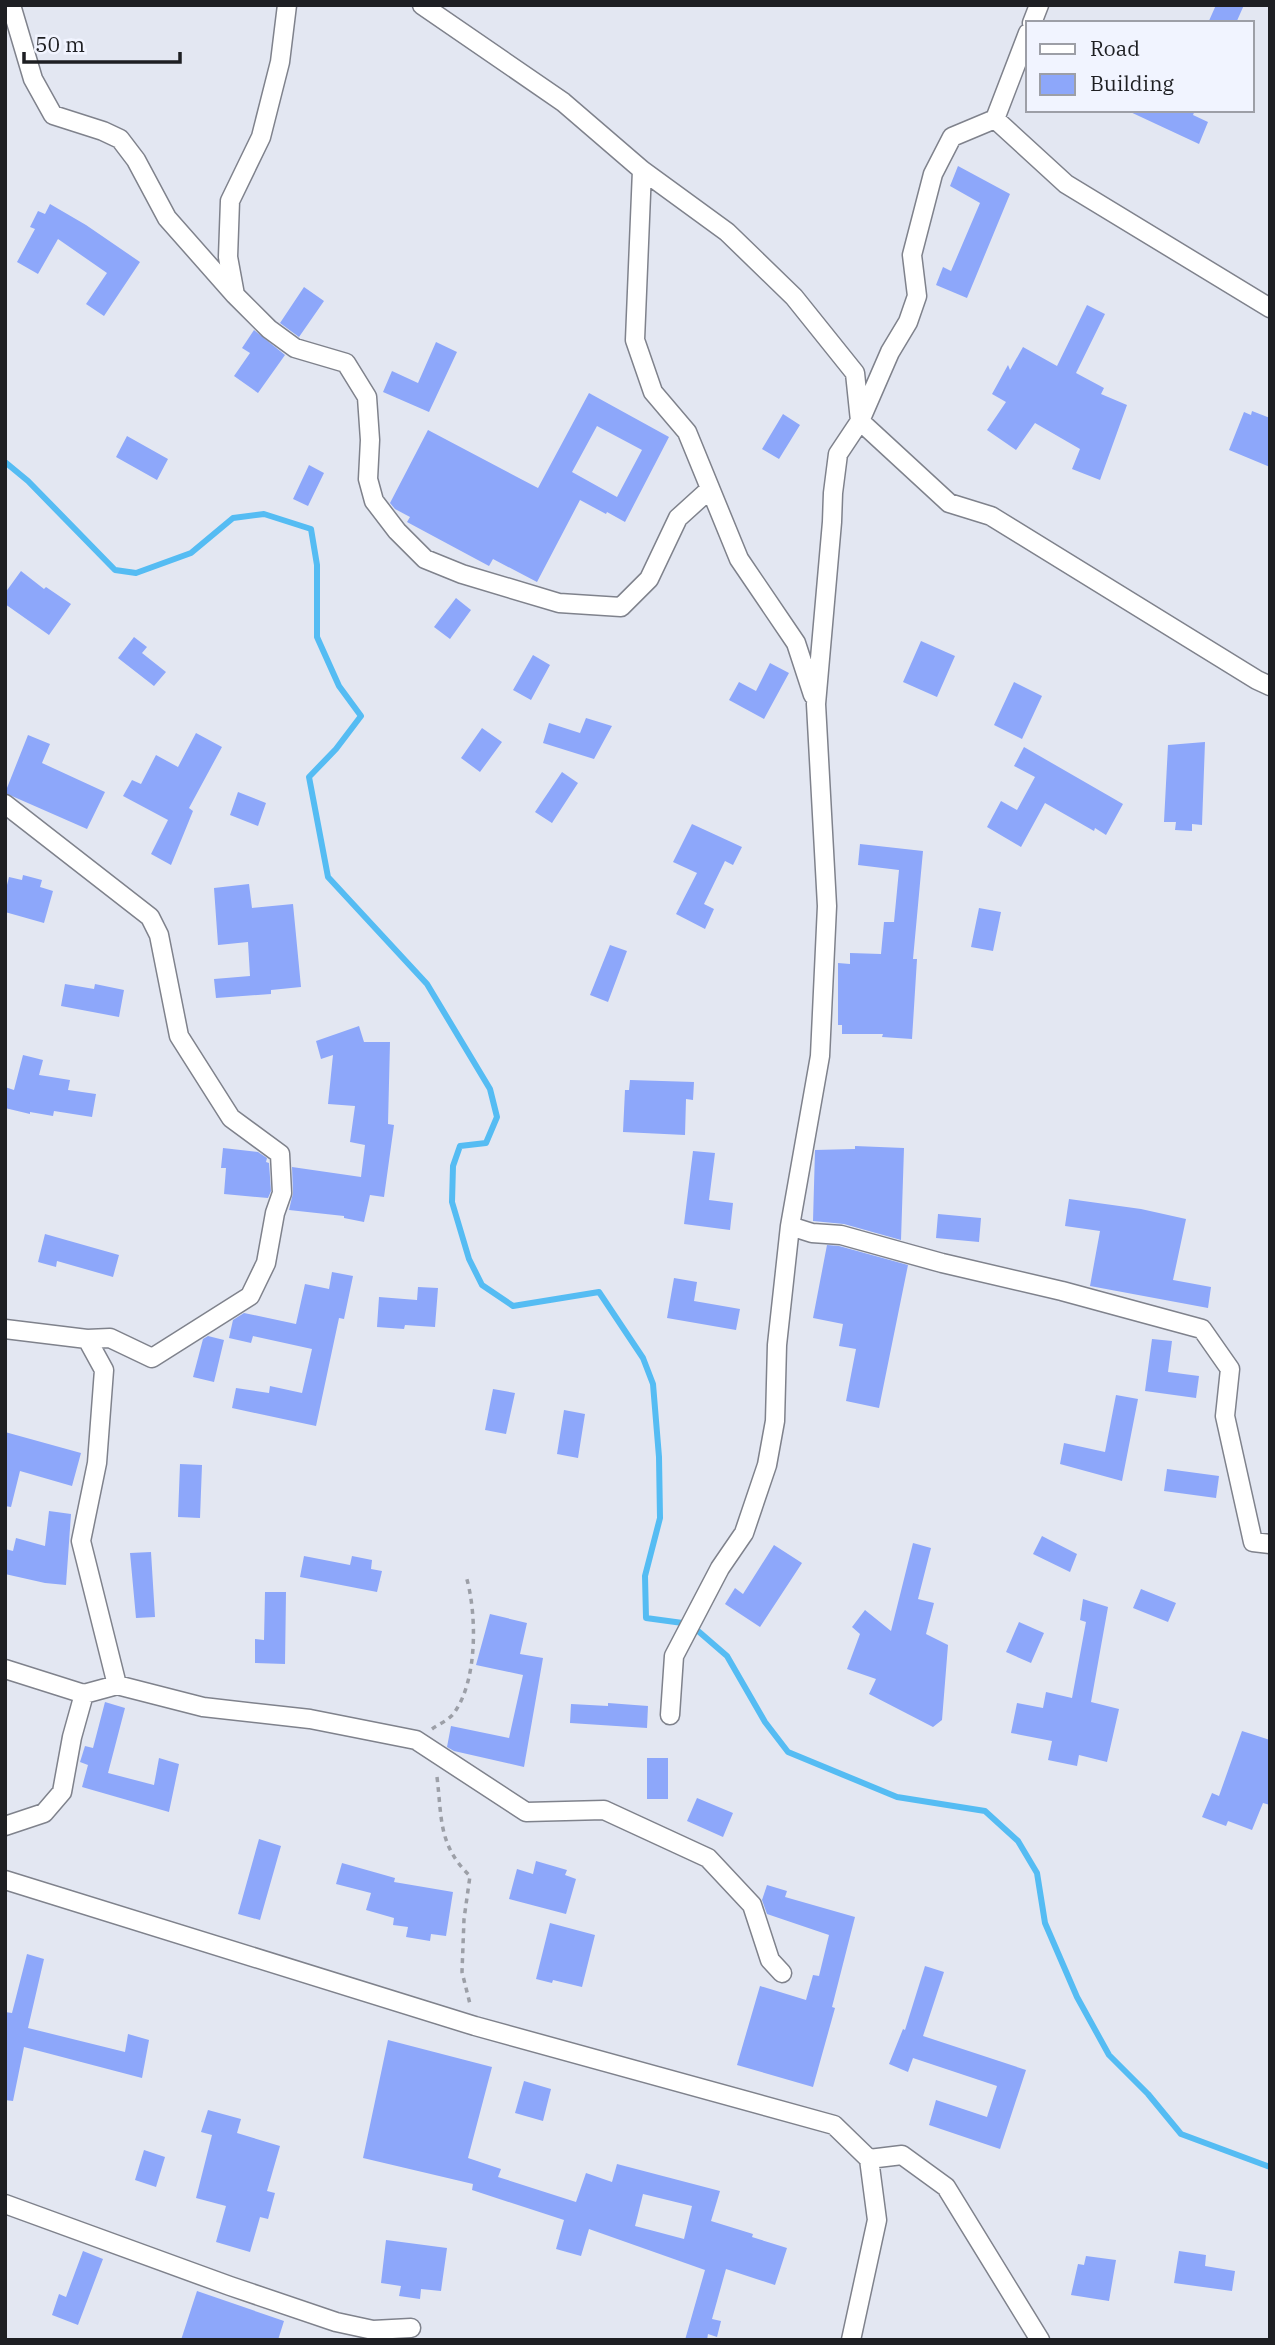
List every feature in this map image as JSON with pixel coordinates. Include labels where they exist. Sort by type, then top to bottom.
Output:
[{"type":"street","points":[[11,5],[33,79],[53,115],[120,139],[136,160],[167,218],[269,329],[295,348],[346,363],[367,397],[370,440],[368,479],[374,500],[397,531],[425,559],[462,574],[559,603],[621,607],[649,579],[678,518],[710,489]]},
{"type":"street","points":[[235,295],[228,257],[230,201],[261,137],[280,62],[287,5]]},
{"type":"street","points":[[422,5],[563,102],[642,170],[727,232],[794,297],[856,373],[860,421],[949,503],[991,516],[1270,686]]},
{"type":"street","points":[[670,1714],[674,1656],[720,1568],[744,1533],[767,1465],[775,1421],[777,1345],[790,1226],[821,1043],[827,906],[816,704],[838,454],[860,421],[890,352],[908,322],[917,296],[912,255],[933,174],[952,137],[995,119],[1026,38]]},
{"type":"street","points":[[995,119],[1066,184],[1270,308]]},
{"type":"street","points":[[642,170],[635,340],[653,392],[687,432],[739,559],[796,643],[816,704]]},
{"type":"street","points":[[5,804],[150,917],[159,935],[178,1036],[231,1118],[279,1154],[282,1194],[275,1213],[266,1263],[250,1296],[152,1358],[110,1338],[87,1339],[5,1329]]},
{"type":"street","points":[[790,1226],[812,1233],[842,1235],[1202,1329],[1230,1368],[1225,1416],[1253,1542],[1270,1544]]},
{"type":"street","points":[[87,1339],[104,1370],[97,1463],[81,1541],[117,1685]]},
{"type":"street","points":[[5,1669],[84,1694],[117,1685],[203,1707],[310,1719],[416,1740],[527,1812],[604,1810],[708,1858],[752,1905],[771,1960],[782,1973]]},
{"type":"street","points":[[5,1826],[44,1813],[62,1792],[72,1737],[84,1694]]},
{"type":"street","points":[[5,1880],[475,2026],[834,2125],[869,2159],[877,2220],[851,2340]]},
{"type":"street","points":[[869,2159],[902,2155],[946,2187],[1040,2340]]},
{"type":"street","points":[[5,2204],[335,2322],[373,2330],[411,2328]]},
{"type":"path","points":[[416,1740],[453,1716],[467,1691],[473,1640],[473,1598],[466,1576]]},
{"type":"path","points":[[434,1753],[445,1843],[455,1862],[470,1876],[464,1919],[462,1972],[475,2026]]},
{"type":"building","points":[[1216,5],[1244,5],[1237,21],[1209,21]]},
{"type":"building","points":[[1130,112],[1194,112],[1193,115],[1208,122],[1199,144]]},
{"type":"building","points":[[958,166],[1010,194],[967,298],[936,285],[943,267],[951,271],[980,203],[950,186]]},
{"type":"building","points":[[50,204],[140,262],[104,316],[86,304],[107,273],[58,239],[38,274],[17,262],[35,229],[30,227],[38,211],[45,214]]},
{"type":"building","points":[[304,287],[324,301],[299,337],[280,323]]},
{"type":"building","points":[[1087,305],[1105,314],[1076,373],[1104,388],[1101,394],[1127,405],[1100,480],[1072,469],[1080,449],[1035,423],[1016,450],[987,430],[1006,402],[992,394],[1008,365],[1010,370],[1023,347],[1057,366]]},
{"type":"building","points":[[254,330],[285,355],[258,393],[234,376],[250,353],[242,348]]},
{"type":"building","points":[[436,342],[457,352],[429,412],[383,392],[392,371],[418,383]]},
{"type":"building","points":[[589,393],[669,437],[625,522],[580,500],[537,582],[493,559],[489,566],[407,522],[410,517],[390,503],[428,430],[538,488]],"holes":[[[597,426],[642,450],[617,497],[572,472]]]},
{"type":"building","points":[[1252,411],[1270,418],[1270,467],[1229,450],[1244,412],[1251,415]]},
{"type":"building","points":[[783,414],[800,425],[779,459],[762,449]]},
{"type":"building","points":[[127,436],[168,459],[157,480],[116,457]]},
{"type":"building","points":[[309,465],[324,473],[308,506],[293,499]]},
{"type":"building","points":[[21,571],[44,589],[46,587],[71,604],[49,635],[5,604],[5,593]]},
{"type":"building","points":[[456,598],[471,610],[450,639],[434,627]]},
{"type":"building","points":[[134,637],[147,647],[142,653],[166,672],[154,686],[118,658]]},
{"type":"building","points":[[921,641],[955,656],[937,697],[903,682]]},
{"type":"building","points":[[533,655],[550,665],[531,700],[513,690]]},
{"type":"building","points":[[770,663],[789,673],[764,719],[729,700],[739,682],[756,691]]},
{"type":"building","points":[[1014,682],[1042,696],[1022,739],[994,725]]},
{"type":"building","points":[[586,718],[612,726],[594,759],[543,743],[549,723],[580,733]]},
{"type":"building","points":[[482,728],[502,742],[480,772],[461,758]]},
{"type":"building","points":[[196,733],[222,747],[189,808],[193,811],[171,865],[151,854],[168,820],[123,796],[132,780],[141,784],[156,755],[178,767]]},
{"type":"building","points":[[28,735],[50,744],[42,763],[105,792],[87,829],[5,793]]},
{"type":"building","points":[[1205,742],[1202,825],[1192,824],[1192,831],[1175,830],[1176,822],[1164,822],[1168,745]]},
{"type":"building","points":[[1024,747],[1123,804],[1106,835],[1045,803],[1021,847],[987,827],[1001,801],[1017,810],[1035,777],[1014,766]]},
{"type":"building","points":[[562,772],[578,783],[552,823],[535,812]]},
{"type":"building","points":[[238,792],[266,803],[258,826],[230,815]]},
{"type":"building","points":[[692,824],[742,847],[733,865],[725,861],[704,904],[714,909],[705,929],[676,914],[697,873],[673,862]]},
{"type":"building","points":[[860,844],[923,851],[913,959],[917,959],[912,1039],[882,1037],[883,1034],[842,1034],[842,1025],[838,1025],[838,963],[850,964],[850,953],[881,954],[884,922],[894,922],[899,870],[858,865]]},
{"type":"building","points":[[23,875],[42,880],[40,887],[53,891],[44,923],[5,912],[5,893],[9,877],[22,880]]},
{"type":"building","points":[[249,884],[252,908],[293,904],[301,987],[271,990],[271,994],[216,998],[214,979],[250,976],[248,942],[218,945],[214,888]]},
{"type":"building","points":[[979,908],[1001,912],[993,951],[971,947]]},
{"type":"building","points":[[610,945],[627,951],[608,1002],[590,995]]},
{"type":"building","points":[[65,984],[94,989],[95,984],[124,990],[119,1017],[61,1006]]},
{"type":"building","points":[[359,1026],[364,1042],[390,1042],[388,1124],[394,1125],[384,1197],[370,1195],[364,1222],[344,1216],[289,1210],[293,1193],[292,1167],[361,1177],[365,1145],[350,1142],[355,1106],[328,1104],[333,1055],[321,1059],[316,1041]]},
{"type":"building","points":[[23,1055],[43,1060],[39,1075],[70,1080],[68,1090],[96,1094],[92,1117],[54,1111],[53,1116],[30,1114],[5,1108],[5,1087],[14,1090]]},
{"type":"building","points":[[630,1080],[694,1082],[693,1100],[686,1099],[685,1135],[623,1132],[625,1090],[629,1090]]},
{"type":"building","points":[[855,1146],[904,1148],[901,1240],[844,1224],[813,1221],[815,1150],[855,1149]]},
{"type":"building","points":[[223,1148],[258,1152],[267,1158],[271,1191],[268,1198],[224,1194],[226,1168],[221,1168]]},
{"type":"building","points":[[693,1151],[715,1153],[709,1200],[733,1203],[730,1230],[684,1224]]},
{"type":"building","points":[[1069,1199],[1141,1209],[1186,1219],[1173,1280],[1211,1287],[1208,1308],[1090,1286],[1100,1231],[1065,1226]]},
{"type":"building","points":[[938,1214],[981,1218],[979,1242],[936,1238]]},
{"type":"building","points":[[45,1234],[119,1255],[113,1277],[57,1261],[56,1267],[38,1262]]},
{"type":"building","points":[[827,1245],[908,1265],[879,1408],[846,1401],[856,1349],[839,1346],[843,1324],[813,1318]]},
{"type":"building","points":[[332,1272],[353,1276],[344,1319],[339,1318],[316,1426],[232,1408],[236,1388],[269,1393],[270,1386],[302,1393],[312,1349],[253,1336],[251,1343],[229,1338],[233,1320],[244,1313],[296,1324],[305,1284],[329,1289]]},
{"type":"building","points":[[674,1278],[697,1282],[694,1301],[740,1309],[736,1330],[667,1318]]},
{"type":"building","points":[[418,1287],[438,1288],[435,1327],[377,1327],[379,1297],[417,1300]]},
{"type":"building","points":[[208,1336],[224,1340],[214,1382],[193,1377],[203,1339]]},
{"type":"building","points":[[1152,1339],[1172,1341],[1168,1372],[1199,1376],[1196,1398],[1145,1391]]},
{"type":"building","points":[[493,1389],[515,1393],[506,1434],[485,1430]]},
{"type":"building","points":[[1116,1395],[1138,1399],[1122,1481],[1060,1464],[1064,1443],[1105,1452]]},
{"type":"building","points":[[564,1410],[585,1414],[578,1458],[557,1454]]},
{"type":"building","points":[[5,1432],[81,1453],[72,1486],[20,1471],[11,1507],[5,1506]]},
{"type":"building","points":[[180,1464],[202,1465],[200,1518],[178,1517]]},
{"type":"building","points":[[1167,1469],[1219,1476],[1216,1498],[1164,1491]]},
{"type":"building","points":[[49,1511],[71,1514],[66,1585],[5,1574],[5,1549],[13,1551],[16,1538],[45,1546]]},
{"type":"building","points":[[1042,1536],[1077,1554],[1070,1572],[1033,1554]]},
{"type":"building","points":[[913,1543],[931,1548],[918,1599],[934,1603],[926,1634],[948,1645],[942,1720],[933,1727],[869,1694],[876,1679],[847,1669],[860,1634],[852,1627],[865,1610],[891,1631]]},
{"type":"building","points":[[774,1545],[802,1563],[760,1627],[725,1604],[735,1588],[743,1594]]},
{"type":"building","points":[[151,1552],[155,1617],[136,1618],[130,1553]]},
{"type":"building","points":[[304,1556],[350,1565],[352,1556],[372,1560],[371,1569],[382,1571],[377,1592],[300,1577]]},
{"type":"building","points":[[1141,1589],[1176,1603],[1168,1622],[1133,1608]]},
{"type":"building","points":[[265,1592],[286,1592],[285,1664],[255,1663],[255,1639],[264,1640]]},
{"type":"building","points":[[1083,1599],[1108,1607],[1091,1702],[1119,1709],[1107,1762],[1079,1755],[1077,1766],[1048,1760],[1052,1741],[1011,1733],[1017,1703],[1043,1708],[1046,1692],[1072,1698],[1086,1622],[1080,1620]]},
{"type":"building","points":[[490,1614],[527,1623],[520,1654],[543,1658],[524,1767],[454,1751],[447,1747],[451,1726],[509,1738],[523,1675],[476,1665]]},
{"type":"building","points":[[1019,1622],[1044,1633],[1031,1663],[1006,1652]]},
{"type":"building","points":[[105,1702],[125,1708],[108,1773],[154,1785],[159,1758],[179,1764],[169,1812],[82,1787],[88,1765],[80,1762],[85,1746],[93,1748]]},
{"type":"building","points":[[608,1703],[648,1706],[647,1728],[570,1723],[571,1704],[608,1706]]},
{"type":"building","points":[[1242,1731],[1270,1740],[1270,1805],[1263,1803],[1252,1830],[1228,1821],[1226,1826],[1202,1817],[1212,1793],[1219,1796]]},
{"type":"building","points":[[647,1758],[668,1758],[668,1799],[647,1799]]},
{"type":"building","points":[[697,1798],[733,1813],[723,1837],[687,1821]]},
{"type":"building","points":[[259,1839],[281,1846],[260,1920],[238,1914]]},
{"type":"building","points":[[536,1861],[567,1870],[565,1875],[576,1879],[566,1914],[509,1899],[517,1869],[533,1874]]},
{"type":"building","points":[[342,1863],[395,1878],[394,1882],[453,1892],[446,1936],[431,1934],[430,1941],[406,1937],[408,1927],[393,1925],[394,1918],[366,1910],[371,1893],[336,1884]]},
{"type":"building","points":[[767,1885],[787,1891],[785,1897],[855,1917],[832,2007],[835,2008],[813,2087],[737,2065],[760,1986],[806,2000],[813,1975],[819,1976],[829,1935],[767,1914],[762,1900]]},
{"type":"building","points":[[550,1923],[595,1935],[582,1987],[536,1979]]},
{"type":"building","points":[[27,1954],[44,1959],[28,2028],[125,2052],[128,2034],[149,2040],[142,2078],[24,2047],[13,2101],[5,2100],[5,2012],[12,2013]]},
{"type":"building","points":[[925,1966],[944,1972],[923,2036],[1026,2070],[1000,2149],[929,2125],[936,2100],[987,2117],[997,2086],[913,2058],[908,2072],[889,2064],[903,2029],[905,2030]]},
{"type":"building","points":[[388,2040],[492,2067],[468,2158],[501,2169],[498,2177],[576,2202],[586,2173],[612,2182],[617,2164],[720,2191],[711,2221],[787,2248],[775,2285],[726,2269],[712,2319],[721,2321],[717,2337],[708,2334],[707,2340],[685,2340],[705,2270],[589,2229],[581,2256],[556,2249],[564,2220],[472,2190],[473,2184],[363,2158]],"holes":[[[643,2194],[692,2206],[684,2239],[635,2226]]]},
{"type":"building","points":[[524,2081],[551,2089],[543,2121],[515,2113]]},
{"type":"building","points":[[208,2110],[241,2119],[237,2133],[280,2146],[267,2191],[275,2193],[268,2219],[260,2217],[250,2252],[216,2242],[226,2206],[196,2198],[212,2135],[201,2132]]},
{"type":"building","points":[[144,2150],[165,2157],[156,2187],[135,2180]]},
{"type":"building","points":[[386,2240],[447,2248],[441,2291],[421,2289],[420,2299],[399,2296],[401,2286],[381,2283]]},
{"type":"building","points":[[83,2251],[103,2259],[78,2325],[52,2315],[59,2294],[66,2297]]},
{"type":"building","points":[[1179,2251],[1206,2255],[1205,2266],[1235,2271],[1232,2291],[1174,2283]]},
{"type":"building","points":[[1086,2256],[1116,2260],[1109,2301],[1071,2295],[1078,2264],[1084,2265]]},
{"type":"building","points":[[197,2291],[284,2321],[278,2340],[181,2340]]},
{"type":"waterway","points":[[5,462],[28,481],[115,570],[136,573],[191,553],[233,518],[264,514],[311,529],[317,565],[317,637],[339,686],[361,716],[336,749],[309,777],[328,877],[427,984],[490,1089],[497,1117],[486,1143],[460,1146],[453,1166],[452,1202],[469,1259],[482,1285],[513,1306],[599,1292],[643,1358],[653,1384],[659,1457],[660,1518],[645,1576],[646,1618],[690,1624],[727,1656],[765,1722],[788,1752],[897,1797],[985,1811],[1018,1841],[1037,1873],[1045,1923],[1077,1997],[1109,2055],[1148,2094],[1181,2134],[1270,2167]]}]
